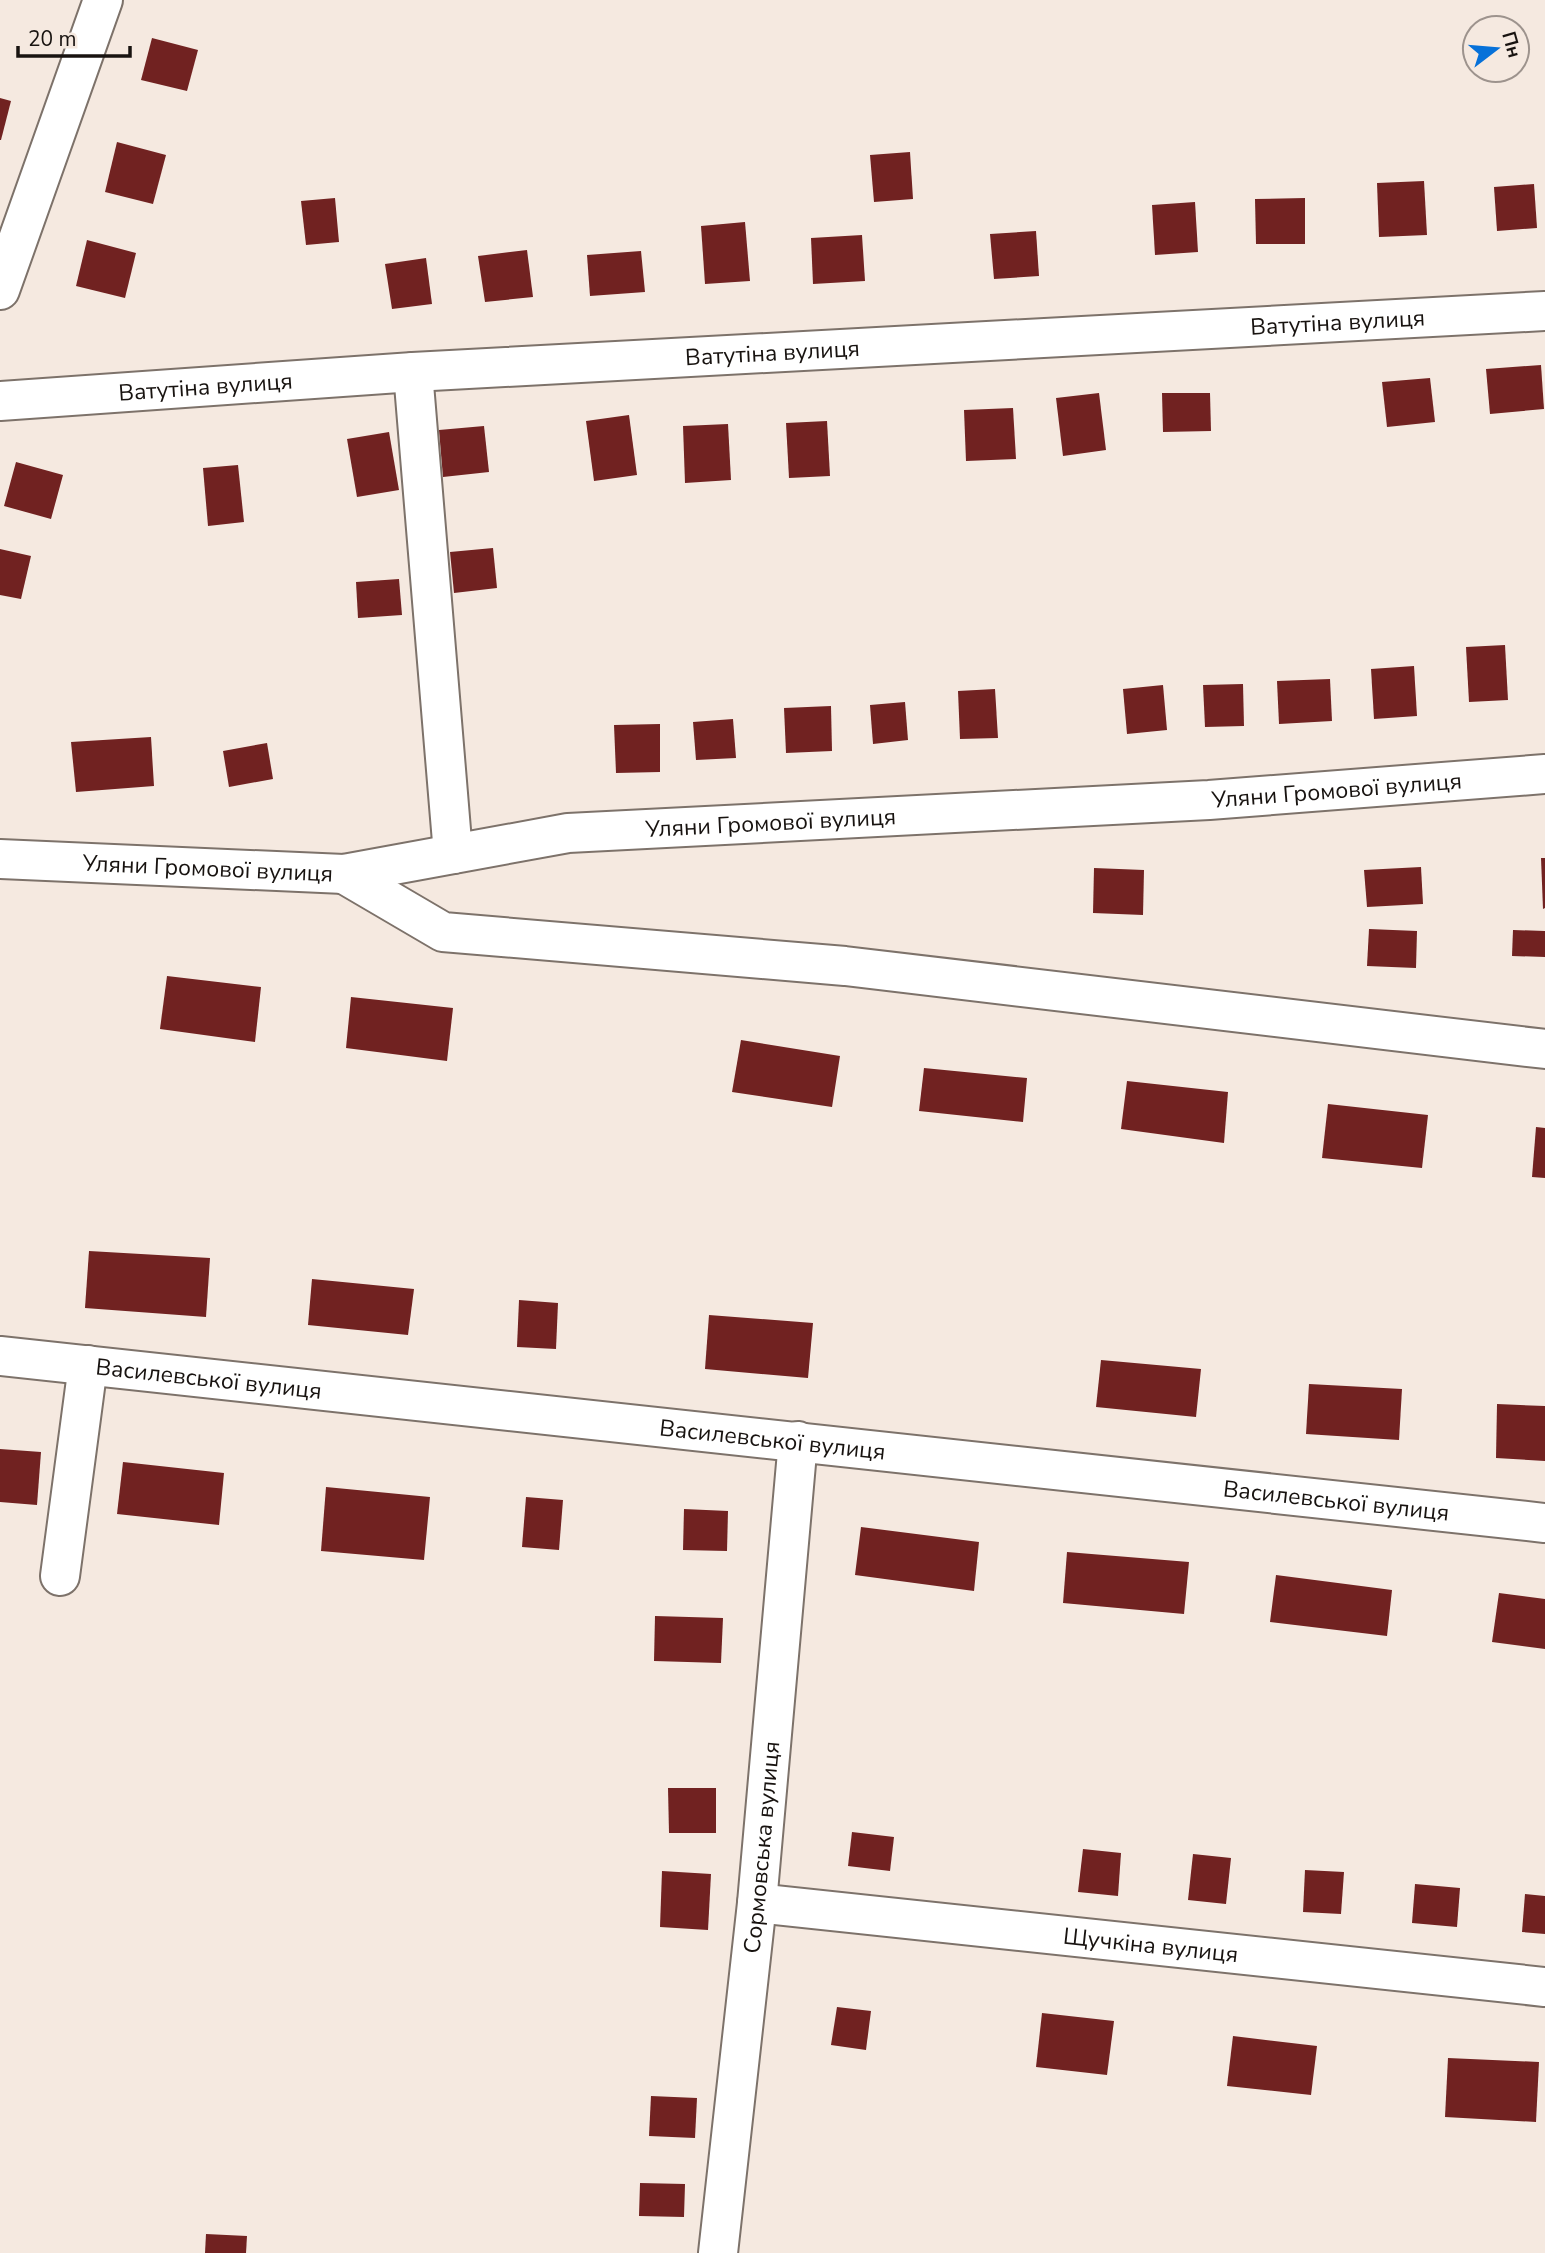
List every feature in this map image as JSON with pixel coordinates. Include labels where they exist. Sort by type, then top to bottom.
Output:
[{"type":"street","points":[[0,290],[103,0]]},
{"type":"street","name":"Ватутіна вулиця","points":[[0,401],[413,372],[1545,311]]},
{"type":"street","points":[[413,372],[453,854]]},
{"type":"street","name":"Уляни Громової вулиця","points":[[0,859],[344,874],[568,833],[1209,800],[1545,774]]},
{"type":"street","points":[[344,874],[443,932],[845,966],[1545,1049]]},
{"type":"street","name":"Василевської вулиця","points":[[0,1356],[1545,1522]]},
{"type":"street","points":[[60,1576],[88,1365]]},
{"type":"street","name":"Сормовська вулиця","points":[[718,2253],[757,1903],[798,1441]]},
{"type":"street","name":"Щучкіна вулиця","points":[[757,1903],[1545,1987]]},
{"type":"building","points":[[152,38],[198,50],[187,91],[141,80]]},
{"type":"building","points":[[0,98],[11,101],[1,140],[0,140]]},
{"type":"building","points":[[117,142],[166,155],[153,204],[105,192]]},
{"type":"building","points":[[910,152],[913,199],[874,202],[870,155]]},
{"type":"building","points":[[1424,181],[1427,235],[1379,237],[1377,183]]},
{"type":"building","points":[[1534,184],[1537,228],[1497,231],[1494,187]]},
{"type":"building","points":[[335,198],[339,242],[306,245],[301,201]]},
{"type":"building","points":[[1305,198],[1305,244],[1256,244],[1255,199]]},
{"type":"building","points":[[1195,202],[1198,252],[1155,255],[1152,205]]},
{"type":"building","points":[[745,222],[750,281],[705,284],[701,226]]},
{"type":"building","points":[[1036,231],[1039,276],[994,279],[990,234]]},
{"type":"building","points":[[862,235],[865,281],[813,284],[811,238]]},
{"type":"building","points":[[87,240],[136,253],[125,298],[76,286]]},
{"type":"building","points":[[527,250],[533,297],[485,302],[478,256]]},
{"type":"building","points":[[641,251],[645,292],[590,296],[587,255]]},
{"type":"building","points":[[426,258],[432,304],[392,309],[385,264]]},
{"type":"building","points":[[1541,365],[1544,409],[1490,414],[1486,369]]},
{"type":"building","points":[[1430,378],[1435,422],[1387,427],[1382,382]]},
{"type":"building","points":[[1099,393],[1106,450],[1063,456],[1056,398]]},
{"type":"building","points":[[1162,393],[1210,393],[1211,431],[1163,432]]},
{"type":"building","points":[[1013,408],[1016,459],[966,461],[964,410]]},
{"type":"building","points":[[629,415],[637,475],[594,481],[586,421]]},
{"type":"building","points":[[827,421],[830,476],[789,478],[786,423]]},
{"type":"building","points":[[728,424],[731,480],[685,483],[683,426]]},
{"type":"building","points":[[484,426],[489,472],[443,477],[439,430]]},
{"type":"building","points":[[389,432],[399,490],[357,497],[347,439]]},
{"type":"building","points":[[16,462],[63,475],[51,519],[4,506]]},
{"type":"building","points":[[238,465],[244,522],[208,526],[203,468]]},
{"type":"building","points":[[493,548],[497,588],[454,593],[450,552]]},
{"type":"building","points":[[0,549],[31,556],[21,599],[0,595]]},
{"type":"building","points":[[399,579],[402,615],[358,618],[356,582]]},
{"type":"building","points":[[1505,645],[1508,700],[1469,702],[1466,647]]},
{"type":"building","points":[[1414,666],[1417,716],[1374,719],[1371,669]]},
{"type":"building","points":[[1330,679],[1332,721],[1279,724],[1277,681]]},
{"type":"building","points":[[1243,684],[1244,726],[1205,727],[1203,685]]},
{"type":"building","points":[[1163,685],[1167,730],[1127,734],[1123,689]]},
{"type":"building","points":[[995,689],[998,738],[960,739],[958,691]]},
{"type":"building","points":[[905,702],[908,740],[873,744],[870,705]]},
{"type":"building","points":[[831,706],[832,751],[786,753],[784,708]]},
{"type":"building","points":[[733,719],[736,758],[696,760],[693,722]]},
{"type":"building","points":[[660,724],[660,772],[616,773],[614,725]]},
{"type":"building","points":[[151,737],[154,786],[76,792],[71,742]]},
{"type":"building","points":[[267,743],[273,779],[229,787],[223,751]]},
{"type":"building","points":[[1541,858],[1545,858],[1543,909]]},
{"type":"building","points":[[1421,867],[1423,904],[1367,907],[1364,870]]},
{"type":"building","points":[[1094,868],[1144,870],[1143,915],[1093,913]]},
{"type":"building","points":[[1369,929],[1417,931],[1416,968],[1367,966]]},
{"type":"building","points":[[1513,930],[1545,931],[1545,957],[1512,956]]},
{"type":"building","points":[[167,976],[261,987],[255,1042],[160,1029]]},
{"type":"building","points":[[351,997],[453,1008],[447,1061],[346,1048]]},
{"type":"building","points":[[741,1040],[840,1056],[832,1107],[732,1092]]},
{"type":"building","points":[[924,1068],[1027,1078],[1023,1122],[919,1111]]},
{"type":"building","points":[[1127,1081],[1228,1092],[1224,1143],[1121,1129]]},
{"type":"building","points":[[1328,1104],[1428,1115],[1422,1168],[1322,1158]]},
{"type":"building","points":[[1536,1127],[1545,1128],[1545,1178],[1532,1177]]},
{"type":"building","points":[[89,1251],[210,1258],[206,1317],[85,1308]]},
{"type":"building","points":[[312,1279],[414,1289],[408,1335],[308,1325]]},
{"type":"building","points":[[519,1300],[558,1303],[556,1349],[517,1347]]},
{"type":"building","points":[[709,1315],[813,1323],[808,1378],[705,1369]]},
{"type":"building","points":[[1101,1360],[1201,1369],[1196,1417],[1096,1407]]},
{"type":"building","points":[[1309,1384],[1402,1389],[1399,1440],[1306,1434]]},
{"type":"building","points":[[1497,1404],[1545,1406],[1545,1461],[1496,1458]]},
{"type":"building","points":[[0,1449],[41,1452],[37,1505],[0,1502]]},
{"type":"building","points":[[123,1462],[224,1473],[219,1525],[117,1514]]},
{"type":"building","points":[[326,1487],[430,1497],[424,1560],[321,1551]]},
{"type":"building","points":[[526,1497],[563,1500],[559,1550],[522,1547]]},
{"type":"building","points":[[684,1509],[728,1511],[727,1551],[683,1550]]},
{"type":"building","points":[[861,1527],[979,1542],[974,1591],[855,1575]]},
{"type":"building","points":[[1067,1552],[1189,1562],[1184,1614],[1063,1603]]},
{"type":"building","points":[[1276,1575],[1392,1590],[1387,1636],[1270,1622]]},
{"type":"building","points":[[1499,1593],[1545,1599],[1545,1649],[1492,1642]]},
{"type":"building","points":[[655,1616],[723,1618],[721,1663],[654,1661]]},
{"type":"building","points":[[668,1788],[716,1788],[716,1833],[669,1833]]},
{"type":"building","points":[[852,1832],[894,1837],[890,1871],[848,1866]]},
{"type":"building","points":[[1083,1849],[1121,1853],[1118,1896],[1078,1892]]},
{"type":"building","points":[[1193,1854],[1231,1858],[1226,1904],[1188,1900]]},
{"type":"building","points":[[1305,1870],[1344,1872],[1341,1914],[1303,1912]]},
{"type":"building","points":[[662,1871],[711,1874],[708,1930],[660,1927]]},
{"type":"building","points":[[1415,1884],[1460,1888],[1457,1927],[1412,1923]]},
{"type":"building","points":[[1525,1894],[1545,1896],[1545,1934],[1522,1932]]},
{"type":"building","points":[[837,2007],[871,2011],[866,2050],[831,2045]]},
{"type":"building","points":[[1042,2013],[1114,2021],[1107,2075],[1036,2067]]},
{"type":"building","points":[[1233,2036],[1317,2046],[1311,2095],[1227,2086]]},
{"type":"building","points":[[1448,2058],[1539,2062],[1536,2122],[1445,2117]]},
{"type":"building","points":[[651,2096],[697,2098],[695,2138],[649,2136]]},
{"type":"building","points":[[640,2183],[685,2184],[684,2217],[639,2216]]},
{"type":"building","points":[[206,2234],[247,2236],[246,2253],[205,2253]]}]
